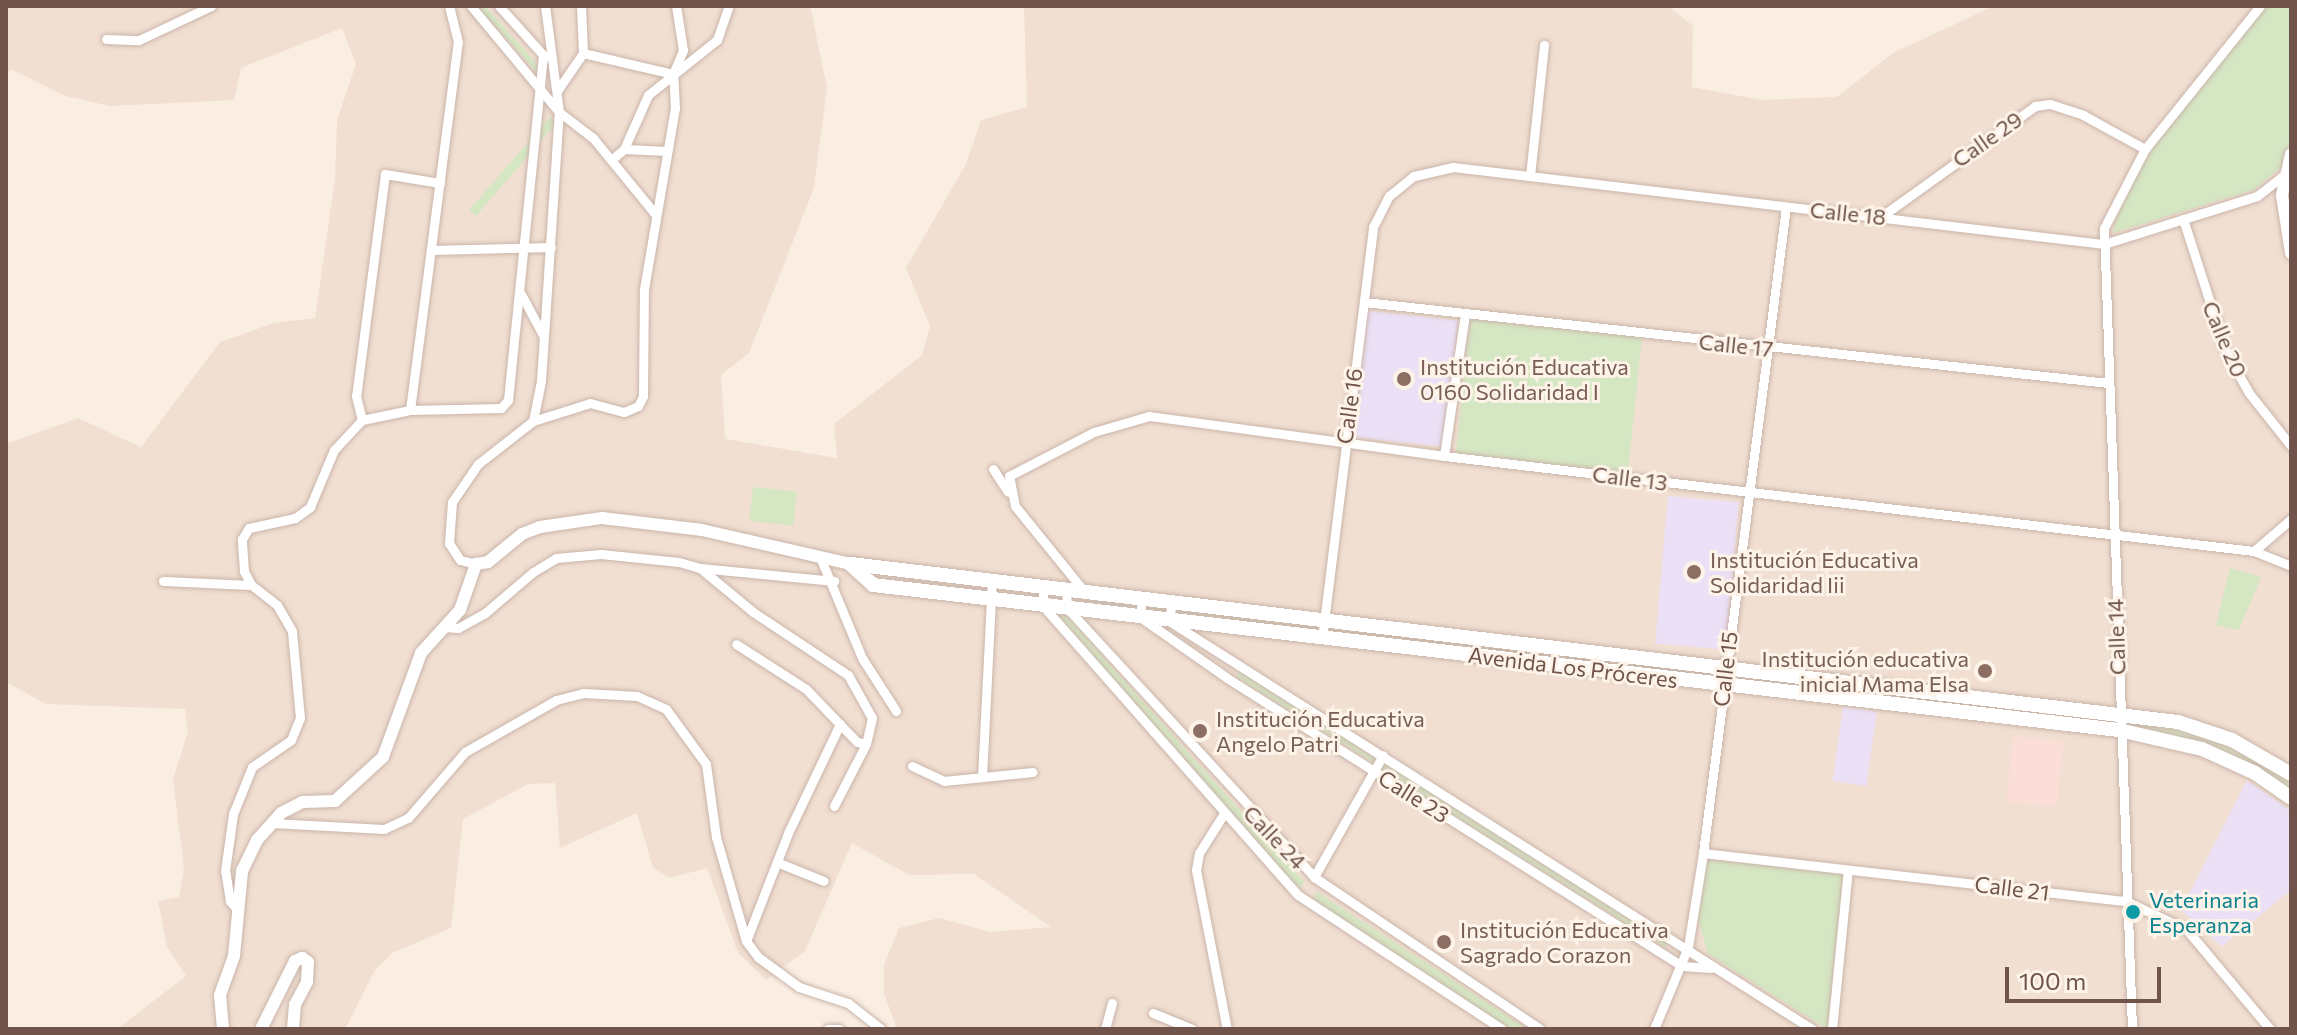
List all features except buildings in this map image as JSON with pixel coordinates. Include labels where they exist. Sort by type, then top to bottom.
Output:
[{"type":"main road","name":"Avenida Los Próceres","points":[[850,564],[2119,713],[2214,733],[2291,774]]},
{"type":"main road","name":"Avenida Los Próceres","points":[[850,564],[873,585],[2119,730],[2202,749],[2255,773],[2291,798]]},
{"type":"street","points":[[106,39],[139,40],[211,6]]},
{"type":"street","points":[[410,410],[458,42],[449,6]]},
{"type":"street","points":[[471,6],[559,112],[611,160],[656,215]]},
{"type":"street","points":[[499,6],[554,67]]},
{"type":"street","points":[[533,421],[544,337],[559,112],[545,6]]},
{"type":"street","points":[[557,91],[577,69],[583,53],[581,6]]},
{"type":"street","points":[[223,1029],[220,995],[234,956],[236,908],[242,871],[272,823],[303,802],[335,801],[383,757],[421,653],[460,610],[476,564],[460,560],[449,543],[452,502],[478,464],[533,421],[590,403],[613,412],[638,406],[643,396],[644,289],[675,108],[673,74],[683,50],[676,6]]},
{"type":"street","points":[[611,160],[624,149],[626,135],[648,95],[673,74],[687,69],[715,43],[729,6]]},
{"type":"street","name":"Calle 14","points":[[2132,1027],[2104,244],[2109,211],[2145,149],[2260,6]]},
{"type":"street","points":[[1530,176],[1544,45]]},
{"type":"street","points":[[583,53],[673,74]]},
{"type":"street","points":[[236,908],[230,901],[225,871],[233,814],[252,767],[291,740],[300,718],[292,631],[277,605],[251,585],[241,554],[249,528],[295,518],[310,507],[334,450],[362,420],[410,410],[501,408],[508,400],[527,245],[543,55]]},
{"type":"street","name":"Calle 29","points":[[1882,216],[2035,106],[2050,104],[2083,115],[2145,149]]},
{"type":"street","points":[[624,149],[667,151]]},
{"type":"street","points":[[2291,154],[2285,174],[2282,210],[2291,253]]},
{"type":"street","name":"Calle 18","points":[[1401,185],[1439,168],[1882,216],[2104,244],[2257,196],[2285,174]]},
{"type":"street","points":[[362,420],[356,396],[385,174],[440,183]]},
{"type":"street","name":"Calle 16","points":[[1322,638],[1373,227],[1379,210],[1401,185]]},
{"type":"street","name":"Calle 15","points":[[1654,1029],[1688,947],[1703,853],[1765,348],[1786,207]]},
{"type":"street","name":"Calle 20","points":[[2183,219],[2226,352],[2249,393],[2291,446]]},
{"type":"street","points":[[431,250],[527,245],[551,247]]},
{"type":"street","points":[[521,294],[544,337]]},
{"type":"street","name":"Calle 17","points":[[1364,302],[2109,383]]},
{"type":"street","points":[[1444,456],[1465,314]]},
{"type":"street","name":"Calle 13","points":[[1010,495],[1009,476],[1094,432],[1149,416],[1444,456],[2254,551],[2291,566]]},
{"type":"street","points":[[993,469],[1015,506],[1084,591]]},
{"type":"street","name":"Avenida Los Próceres","points":[[476,564],[488,562],[522,534],[540,527],[602,518],[702,530],[850,564]]},
{"type":"street","points":[[2254,551],[2291,519]]},
{"type":"street","points":[[445,627],[458,628],[485,613],[533,572],[556,558],[601,554],[700,568],[834,581]]},
{"type":"street","points":[[820,557],[834,581],[862,658],[896,711]]},
{"type":"street","points":[[700,568],[753,612],[848,675],[872,718],[866,744],[834,806]]},
{"type":"street","points":[[982,777],[992,580]]},
{"type":"street","points":[[163,581],[251,585]]},
{"type":"street","points":[[1043,586],[1043,606]]},
{"type":"street","points":[[1066,589],[1067,608]]},
{"type":"street","points":[[1140,617],[1142,598]]},
{"type":"street","points":[[1169,621],[1172,601]]},
{"type":"street","name":"Calle 24","points":[[1043,606],[1223,815],[1298,895],[1502,1029]]},
{"type":"street","name":"Calle 24","points":[[1067,608],[1314,877],[1540,1029]]},
{"type":"street","name":"Calle 23","points":[[1140,617],[1682,966],[1711,968]]},
{"type":"street","name":"Calle 23","points":[[1169,621],[1688,947],[1711,968],[1812,1029]]},
{"type":"street","points":[[736,644],[806,689],[840,724],[866,744]]},
{"type":"street","points":[[272,823],[384,829],[408,818],[465,752],[556,700],[584,693],[637,696],[666,709],[706,764],[716,837],[746,941],[776,974],[848,1003],[881,1029]]},
{"type":"street","points":[[746,941],[840,724]]},
{"type":"street","points":[[1314,877],[1383,755]]},
{"type":"street","points":[[912,766],[944,781],[1033,772]]},
{"type":"street","points":[[1223,815],[1199,853],[1196,870],[1227,1029]]},
{"type":"street","name":"Calle 21","points":[[1703,853],[2126,901],[2187,930],[2270,1029]]},
{"type":"street","points":[[779,863],[824,881]]},
{"type":"street","points":[[1832,1029],[1848,870]]},
{"type":"street","points":[[261,1029],[282,982],[302,958],[309,969],[295,1005],[293,1029]]},
{"type":"street","points":[[1105,1029],[1112,1003]]},
{"type":"street","points":[[1153,1013],[1192,1029]]},
{"type":"street","points":[[2132,1027],[2144,1029]]},
{"type":"street","points":[[828,1029],[839,1029]]},
{"type":"shaded area","points":[[6,6],[810,6],[827,87],[814,188],[749,353],[721,375],[725,439],[837,458],[834,424],[922,355],[930,326],[906,268],[966,164],[981,120],[1027,107],[1024,6],[1668,6],[1693,26],[1692,87],[1762,100],[1837,97],[1893,53],[1994,6],[2291,6],[2291,1029],[897,1029],[884,994],[884,965],[899,928],[939,918],[991,932],[1051,927],[974,874],[909,875],[852,843],[805,951],[766,980],[738,953],[707,868],[670,878],[653,868],[637,813],[560,848],[555,783],[528,784],[463,819],[451,928],[394,952],[375,970],[345,1029],[117,1029],[186,976],[167,947],[158,901],[179,897],[184,869],[173,780],[188,731],[185,709],[46,704],[6,682],[6,444],[78,418],[141,447],[220,342],[274,323],[315,318],[335,178],[337,120],[356,64],[342,28],[241,68],[234,100],[110,106],[65,96],[11,69],[6,74]]},
{"type":"shaded area","name":"Institución Educativa 0160 Solidaridad I","points":[[1368,311],[1459,321],[1445,447],[1355,437]]},
{"type":"shaded area","name":"Institución Educativa Solidaridad Iii","points":[[1668,496],[1739,502],[1726,650],[1655,643]]},
{"type":"shaded area","points":[[1843,707],[1877,712],[1866,786],[1833,781]]},
{"type":"shaded area","points":[[2013,736],[2064,741],[2057,807],[2006,802]]},
{"type":"shaded area","points":[[2247,780],[2291,811],[2291,890],[2222,946],[2181,910]]},
{"type":"green space","points":[[477,6],[485,6],[538,65],[538,74]]},
{"type":"green space","points":[[2266,6],[2291,6],[2291,142],[2282,166],[2256,189],[2113,233],[2118,206],[2153,148]]},
{"type":"green space","points":[[550,117],[557,123],[476,216],[469,210]]},
{"type":"green space","points":[[1470,319],[1642,337],[1628,472],[1456,454]]},
{"type":"green space","points":[[753,487],[797,492],[793,525],[749,521]]},
{"type":"green space","points":[[2230,568],[2261,577],[2239,630],[2216,625]]},
{"type":"green space","points":[[1094,597],[1319,623],[1319,633],[1090,605]]},
{"type":"green space","points":[[1060,615],[1067,616],[1304,882],[1299,891],[1053,620]]},
{"type":"green space","points":[[1328,625],[1720,669],[1719,680],[1327,634]]},
{"type":"green space","points":[[1241,668],[1378,755],[1374,763],[1236,677]]},
{"type":"green space","points":[[2124,719],[2176,725],[2234,747],[2291,780],[2291,793],[2124,724]]},
{"type":"green space","points":[[1385,760],[1666,940],[1666,948],[1380,770]]},
{"type":"green space","points":[[1705,859],[1844,873],[1827,1029],[1708,954],[1698,919]]},
{"type":"green space","points":[[1317,892],[1528,1029],[1510,1029],[1312,900]]},
{"type":"place","name":"Institución Educativa 0160 Solidaridad I","points":[[1404,379]]},
{"type":"place","name":"Institución Educativa Solidaridad Iii","points":[[1694,572]]},
{"type":"place","name":"Institución educativa inicial Mama Elsa","points":[[1985,671]]},
{"type":"place","name":"Institución Educativa Angelo Patri","points":[[1200,731]]},
{"type":"place","name":"Veterinaria Esperanza","points":[[2133,912]]},
{"type":"place","name":"Institución Educativa Sagrado Corazon","points":[[1444,942]]}]
